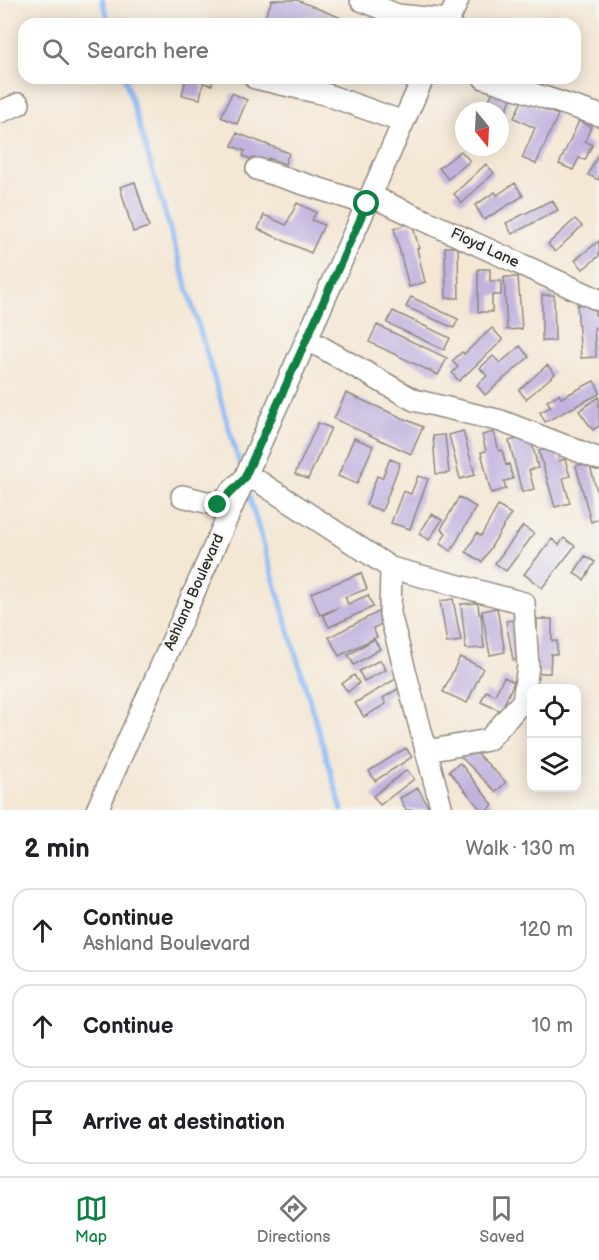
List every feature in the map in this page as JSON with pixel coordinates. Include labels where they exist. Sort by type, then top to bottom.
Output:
[{"type":"street","points":[[361,0],[397,15],[419,18]]},
{"type":"street","points":[[450,18],[458,0]]},
{"type":"street","points":[[281,84],[324,94],[404,122]]},
{"type":"street","name":"Ashland Boulevard","points":[[97,810],[420,84]]},
{"type":"street","points":[[503,84],[599,115]]},
{"type":"street","name":"Floyd Lane","points":[[257,169],[369,200],[599,300]]},
{"type":"street","points":[[307,339],[414,400],[501,421],[599,459]]},
{"type":"street","points":[[182,496],[218,505],[244,479],[258,481],[391,568],[524,603],[528,666],[523,701],[488,740],[427,751]]},
{"type":"street","points":[[391,568],[390,614],[442,810]]},
{"type":"building","points":[[272,0],[297,0],[341,18],[264,18]]},
{"type":"building","points":[[185,84],[203,84],[200,99],[182,95]]},
{"type":"building","points":[[494,89],[512,97],[509,104],[488,102]]},
{"type":"building","points":[[232,93],[247,100],[237,124],[221,117]]},
{"type":"building","points":[[522,100],[558,115],[536,164],[522,158],[535,128],[514,118]]},
{"type":"building","points":[[579,121],[591,127],[585,141],[592,145],[585,160],[579,158],[573,170],[559,164]]},
{"type":"building","points":[[237,133],[289,153],[285,164],[268,158],[266,164],[243,156],[245,151],[232,146]]},
{"type":"building","points":[[599,152],[599,180],[588,175]]},
{"type":"building","points":[[455,156],[466,156],[470,161],[448,179],[439,168]]},
{"type":"building","points":[[486,164],[494,173],[462,203],[454,194]]},
{"type":"building","points":[[135,182],[149,227],[133,232],[120,187]]},
{"type":"building","points":[[515,183],[523,196],[484,220],[475,205],[495,192],[497,195]]},
{"type":"building","points":[[552,200],[558,210],[512,234],[506,223]]},
{"type":"building","points":[[297,203],[316,212],[312,220],[324,225],[311,253],[258,229],[264,215],[286,225]]},
{"type":"building","points":[[575,219],[582,226],[555,252],[548,244]]},
{"type":"building","points":[[412,223],[425,282],[409,287],[394,228]]},
{"type":"building","points":[[599,241],[599,256],[583,269],[575,260]]},
{"type":"building","points":[[445,247],[458,247],[459,298],[446,298]]},
{"type":"building","points":[[478,269],[490,269],[490,281],[501,281],[501,295],[492,295],[492,312],[478,312]]},
{"type":"building","points":[[504,277],[518,277],[522,329],[507,330]]},
{"type":"building","points":[[542,295],[554,295],[555,341],[542,341]]},
{"type":"building","points":[[411,297],[458,319],[454,328],[406,307]]},
{"type":"building","points":[[594,303],[595,315],[599,315],[599,327],[594,328],[596,357],[581,358],[577,305]]},
{"type":"building","points":[[393,311],[450,338],[444,350],[387,323]]},
{"type":"building","points":[[377,325],[447,358],[438,375],[369,342]]},
{"type":"building","points":[[492,328],[503,340],[459,381],[452,373],[458,367],[452,361],[462,352],[464,354]]},
{"type":"building","points":[[520,346],[529,357],[485,395],[477,385],[487,376],[480,368],[493,356],[500,363]]},
{"type":"building","points":[[547,365],[555,374],[526,399],[519,390]]},
{"type":"building","points":[[594,381],[599,394],[545,422],[540,412],[551,407],[547,401],[559,394],[561,398]]},
{"type":"building","points":[[346,393],[423,427],[411,454],[334,419]]},
{"type":"building","points":[[599,397],[599,426],[593,430],[579,411]]},
{"type":"building","points":[[318,423],[331,428],[308,479],[295,474]]},
{"type":"building","points":[[463,431],[475,475],[460,479],[449,435]]},
{"type":"building","points":[[494,432],[499,451],[502,450],[506,465],[509,464],[513,479],[504,481],[506,489],[491,493],[481,452],[486,451],[482,435]]},
{"type":"building","points":[[445,435],[449,473],[436,474],[433,436]]},
{"type":"building","points":[[530,435],[538,468],[529,470],[534,489],[522,492],[509,441]]},
{"type":"building","points":[[354,438],[373,446],[357,484],[338,476]]},
{"type":"building","points":[[555,447],[559,461],[565,459],[570,476],[563,478],[570,503],[555,507],[539,451]]},
{"type":"building","points":[[390,459],[400,463],[382,511],[366,505],[377,476],[382,478]]},
{"type":"building","points":[[589,462],[599,499],[599,519],[591,522],[576,466]]},
{"type":"building","points":[[418,476],[428,479],[410,529],[391,523],[403,491],[411,494]]},
{"type":"building","points":[[459,497],[476,507],[451,551],[440,544],[446,533],[441,529]]},
{"type":"building","points":[[498,506],[511,514],[482,562],[466,552],[477,533],[481,536]]},
{"type":"building","points":[[432,514],[442,520],[429,540],[419,534]]},
{"type":"building","points":[[523,526],[534,534],[506,571],[495,563]]},
{"type":"building","points":[[564,538],[575,546],[542,588],[524,574],[552,539],[559,545]]},
{"type":"building","points":[[585,556],[595,562],[584,580],[574,573]]},
{"type":"building","points":[[361,573],[367,589],[345,597],[348,604],[368,595],[373,607],[329,627],[323,615],[338,608],[320,615],[311,593]]},
{"type":"building","points":[[453,599],[461,641],[447,643],[440,601]]},
{"type":"building","points":[[478,603],[484,648],[466,649],[461,604]]},
{"type":"building","points":[[497,608],[505,652],[490,655],[482,611]]},
{"type":"building","points":[[382,610],[388,621],[373,628],[377,637],[339,656],[329,637]]},
{"type":"building","points":[[519,619],[526,658],[513,660],[506,621]]},
{"type":"building","points":[[537,619],[552,619],[552,641],[557,641],[557,654],[551,654],[550,673],[536,673]]},
{"type":"building","points":[[374,639],[380,649],[354,665],[348,655]]},
{"type":"building","points":[[460,657],[483,668],[467,703],[443,692]]},
{"type":"building","points":[[380,660],[386,670],[364,681],[359,671]]},
{"type":"building","points":[[354,675],[359,683],[348,692],[342,684]]},
{"type":"building","points":[[399,677],[404,685],[383,698],[386,704],[364,717],[355,703]]},
{"type":"building","points":[[504,677],[514,682],[501,711],[481,702],[486,691],[495,695]]},
{"type":"building","points":[[468,745],[506,782],[496,792],[459,755]]},
{"type":"building","points":[[406,748],[412,757],[375,781],[369,771]]},
{"type":"building","points":[[460,763],[493,805],[487,810],[481,810],[449,771]]},
{"type":"building","points":[[407,770],[414,779],[380,805],[373,796]]},
{"type":"building","points":[[418,788],[428,806],[435,802],[440,810],[406,810],[400,798]]},
{"type":"waterway","points":[[102,0],[108,18]]},
{"type":"waterway","points":[[127,84],[241,469]]},
{"type":"waterway","points":[[247,489],[342,810]]},
{"type":"route","points":[[218,505],[244,479],[367,204]]}]
